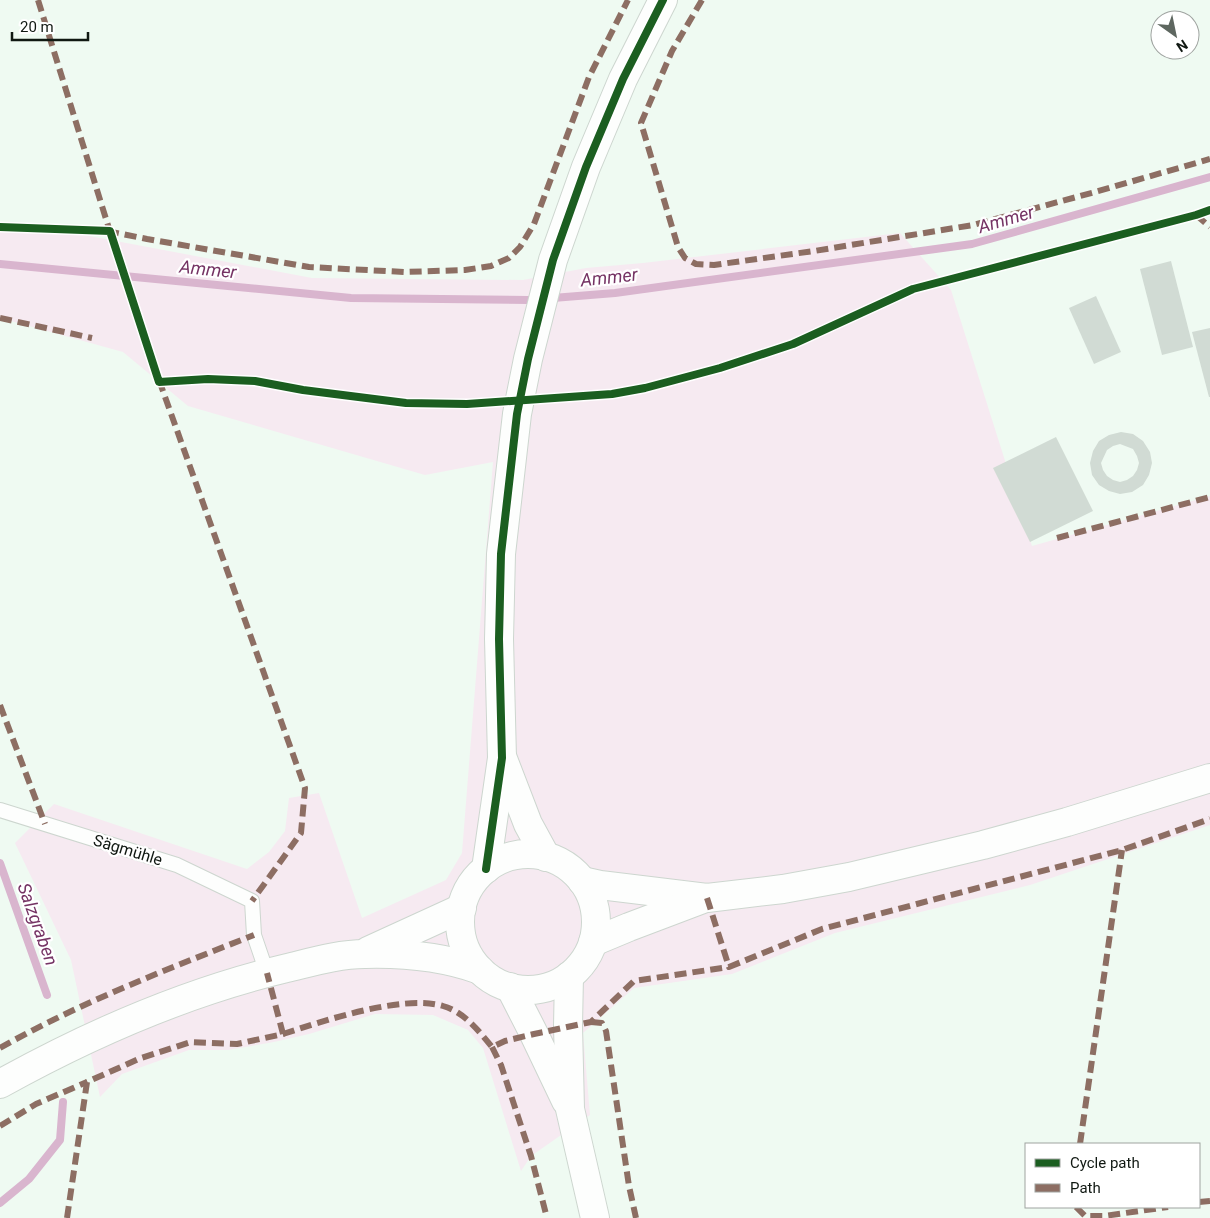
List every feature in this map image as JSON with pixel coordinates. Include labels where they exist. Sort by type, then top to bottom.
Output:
[{"type":"street","points":[[486,869],[502,758],[499,657],[500,554],[516,423],[528,359],[553,260],[586,167],[623,79],[663,0]]},
{"type":"street","points":[[502,758],[525,817],[546,857]]},
{"type":"street","points":[[582,881],[600,885],[707,898],[744,895],[807,885],[916,862],[1067,822],[1210,778]]},
{"type":"street","points":[[533,854],[546,857],[560,862],[572,870],[589,892],[595,910],[596,929],[593,942],[584,961],[569,976],[553,985],[535,989],[510,987],[494,980],[480,970],[472,960],[463,941],[462,908],[470,887],[486,869],[496,862],[508,857],[533,854]]},
{"type":"street","points":[[593,942],[707,898]]},
{"type":"street","points":[[363,954],[462,908]]},
{"type":"street","points":[[0,1084],[107,1029],[161,1008],[267,973],[325,959],[363,954],[440,959],[480,970]]},
{"type":"street","points":[[569,976],[570,1110],[595,1218]]},
{"type":"street","points":[[510,987],[570,1110]]},
{"type":"lane","name":"Sägmühle","points":[[0,810],[177,866],[252,901],[254,935],[267,973]]},
{"type":"shaded area","points":[[0,232],[84,235],[312,278],[523,280],[586,268],[900,233],[951,290],[1032,546],[1210,496],[1210,825],[1030,885],[835,933],[732,974],[634,988],[583,1033],[590,1115],[531,1156],[521,1171],[483,1048],[468,1030],[433,1015],[375,1014],[309,1034],[274,1042],[228,1050],[189,1050],[122,1074],[100,1097],[71,960],[15,843],[54,804],[247,869],[269,852],[285,831],[289,798],[319,793],[362,918],[446,880],[462,853],[493,462],[425,475],[188,406],[123,352],[0,318]]},
{"type":"building","points":[[1171,261],[1193,347],[1162,355],[1140,269]]},
{"type":"building","points":[[1096,296],[1121,352],[1094,364],[1069,308]]},
{"type":"building","points":[[1210,328],[1210,397],[1209,397],[1192,332]]},
{"type":"building","points":[[1121,432],[1133,434],[1143,441],[1150,452],[1152,463],[1149,475],[1143,485],[1132,492],[1120,494],[1109,491],[1099,485],[1092,475],[1090,463],[1093,451],[1099,441],[1109,435]],"holes":[[[1120,444],[1133,449],[1139,463],[1133,476],[1120,482],[1107,476],[1101,463],[1107,450]]]},
{"type":"building","points":[[1056,437],[1093,511],[1030,542],[993,468]]},
{"type":"waterway","name":"Ammer","points":[[0,264],[351,298],[528,300],[615,293],[972,244],[1210,177]]},
{"type":"waterway","name":"Salzgraben","points":[[0,863],[47,995]]},
{"type":"waterway","name":"Salzgraben","points":[[0,1203],[29,1179],[60,1140],[63,1102]]},
{"type":"marked path","points":[[38,0],[111,235]]},
{"type":"marked path","points":[[107,231],[309,267],[404,272],[465,270],[491,266],[509,258],[520,247],[534,224],[589,77],[628,0]]},
{"type":"marked path","points":[[702,0],[672,51],[641,123],[678,247],[685,258],[696,264],[714,265],[814,251],[973,225],[1210,159]]},
{"type":"marked path","points":[[1196,215],[1210,227]]},
{"type":"marked path","points":[[0,318],[92,338]]},
{"type":"marked path","points":[[159,380],[305,788],[301,833],[252,901]]},
{"type":"marked path","points":[[1057,538],[1210,497]]},
{"type":"marked path","points":[[0,705],[45,824]]},
{"type":"marked path","points":[[707,898],[729,967],[822,929],[1122,850],[1210,819]]},
{"type":"marked path","points":[[1080,1143],[1122,850]]},
{"type":"marked path","points":[[0,1048],[93,1001],[254,935]]},
{"type":"marked path","points":[[283,1034],[319,1022],[385,1006],[426,1003],[443,1006],[458,1013],[470,1022],[492,1047],[505,1041],[591,1022],[634,981],[729,967]]},
{"type":"marked path","points":[[67,1218],[87,1082],[141,1058],[191,1042],[237,1044],[283,1034],[267,973]]},
{"type":"marked path","points":[[591,1022],[602,1023],[606,1031],[629,1186],[636,1218]]},
{"type":"marked path","points":[[492,1047],[501,1065],[531,1156],[547,1218]]},
{"type":"marked path","points":[[0,1126],[36,1104],[87,1082]]},
{"type":"marked path","points":[[1200,1202],[1210,1201]]},
{"type":"marked path","points":[[1077,1208],[1085,1216],[1104,1216],[1161,1208]]},
{"type":"cycle path","points":[[486,869],[502,758],[499,639],[501,554],[517,414],[528,359],[553,260],[586,167],[623,79],[663,0]]},
{"type":"cycle path","points":[[0,227],[110,231],[159,382],[208,379],[255,381],[303,390],[406,403],[467,404],[612,394],[645,388],[720,368],[793,344],[913,289],[1210,210]]}]
